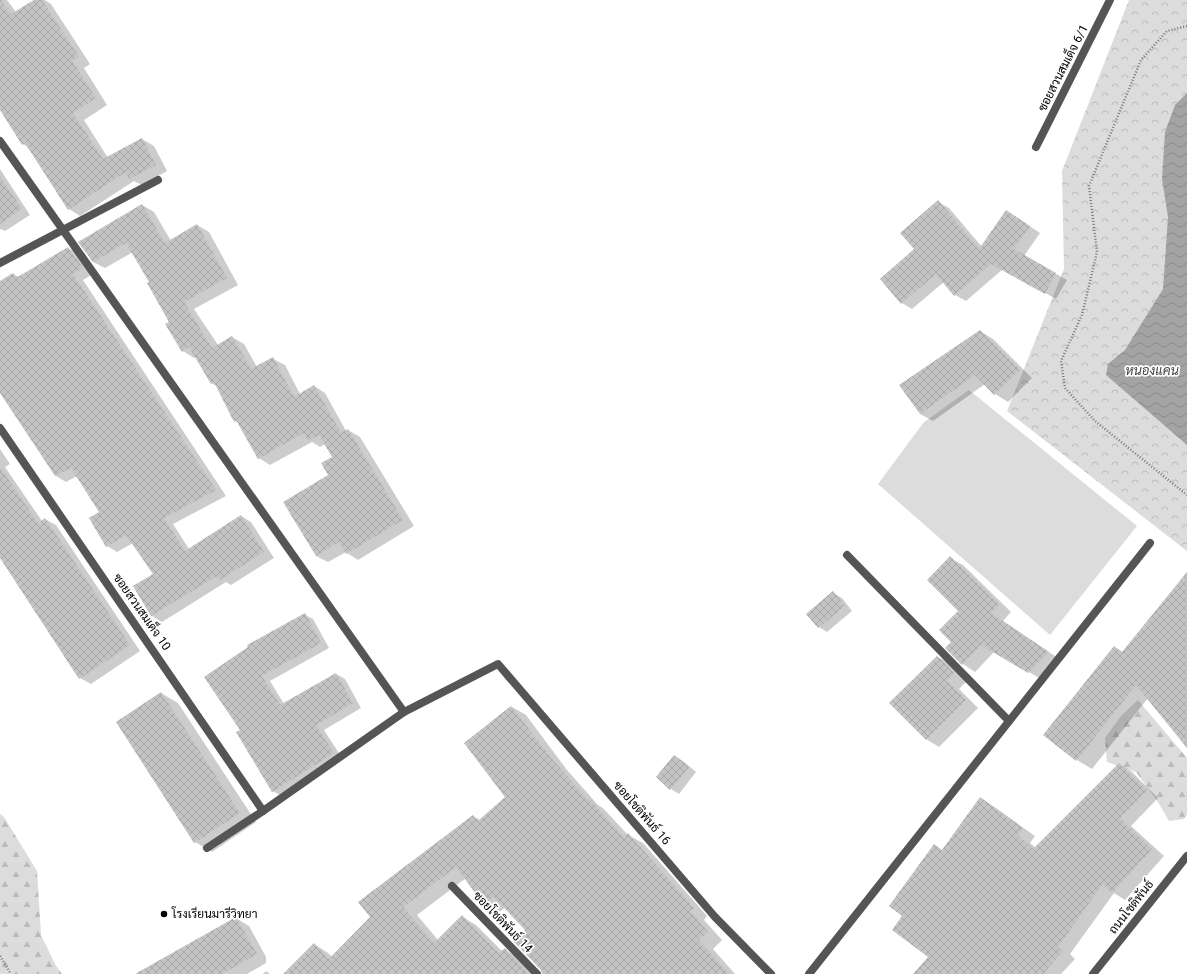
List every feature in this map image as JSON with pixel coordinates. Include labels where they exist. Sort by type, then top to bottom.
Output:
[{"type":"street","name":"ซอยสวนสมเด็จ 6/1","points":[[1036,147],[1110,0]]},
{"type":"street","points":[[0,141],[404,712],[264,811],[207,848]]},
{"type":"street","points":[[0,263],[158,180]]},
{"type":"street","name":"ซอยสวนสมเด็จ 10","points":[[0,428],[264,811]]},
{"type":"street","points":[[809,974],[1150,543]]},
{"type":"street","points":[[847,555],[1009,721]]},
{"type":"street","name":"ซอยโชติพันธ์ 16","points":[[404,712],[498,664],[715,917],[771,974]]},
{"type":"street","name":"ถนนโชติพันธ์","points":[[1093,974],[1187,856]]},
{"type":"street","name":"ซอยโชติพันธ์ 14","points":[[452,886],[537,974]]},
{"type":"path","points":[[1187,26],[1167,31],[1141,60],[1089,186],[1097,252],[1082,315],[1061,361],[1065,388],[1095,421],[1187,495]]},
{"type":"path","points":[[0,956],[12,974]]},
{"type":"green space","points":[[1129,0],[1187,0],[1187,551],[1007,411],[1064,269],[1062,171]]},
{"type":"green space","points":[[969,390],[1137,526],[1050,635],[878,484],[924,422]]},
{"type":"green space","points":[[1138,700],[1187,758],[1187,815],[1184,819],[1169,821],[1158,802],[1136,772],[1107,762],[1105,738],[1121,716]]},
{"type":"green space","points":[[0,814],[4,817],[37,871],[41,935],[55,964],[62,974],[0,974]]},
{"type":"water","name":"หนองแคน","points":[[1187,93],[1187,445],[1106,375],[1108,364],[1125,350],[1163,289],[1168,217],[1162,179],[1165,132],[1175,105]]},
{"type":"building","points":[[0,0],[11,14],[34,0],[42,0],[79,57],[72,61],[96,98],[73,113],[103,159],[142,138],[156,165],[129,179],[126,172],[68,210],[25,143],[22,145],[0,110]]},
{"type":"building","points":[[0,176],[22,209],[0,224]]},
{"type":"building","points":[[938,200],[979,249],[1006,210],[1030,226],[1014,249],[1056,273],[1045,294],[991,264],[954,296],[936,274],[901,304],[880,279],[914,249],[900,233]]},
{"type":"building","points":[[142,204],[165,243],[197,224],[227,278],[184,302],[212,348],[232,336],[251,369],[273,357],[294,397],[314,385],[341,433],[348,429],[403,520],[346,554],[339,542],[316,556],[283,502],[328,475],[321,463],[332,457],[319,435],[308,441],[304,433],[258,459],[236,420],[234,422],[214,382],[211,384],[189,347],[182,352],[165,324],[169,322],[147,283],[149,282],[126,243],[93,262],[78,242]]},
{"type":"building","points":[[68,247],[83,268],[73,274],[216,490],[164,518],[185,551],[241,515],[264,552],[220,580],[217,576],[151,616],[133,586],[153,574],[126,535],[106,547],[89,518],[99,512],[71,468],[55,476],[0,393],[0,281],[13,273],[16,278]]},
{"type":"building","points":[[980,330],[1020,370],[994,395],[975,375],[920,414],[899,385]]},
{"type":"building","points":[[0,467],[38,523],[45,518],[130,645],[79,679],[0,558]]},
{"type":"building","points":[[950,556],[999,604],[991,613],[1049,652],[1028,673],[981,645],[962,665],[945,648],[951,642],[939,630],[958,611],[927,580]]},
{"type":"building","points":[[1187,572],[1187,748],[1136,685],[1076,761],[1043,735],[1114,646],[1122,652]]},
{"type":"building","points":[[833,591],[845,606],[818,628],[806,614]]},
{"type":"building","points":[[305,613],[321,643],[262,676],[280,705],[336,673],[353,703],[316,725],[334,753],[272,792],[236,732],[240,730],[204,677],[248,647],[247,645]]},
{"type":"building","points":[[937,656],[954,673],[947,681],[966,700],[926,740],[889,703]]},
{"type":"building","points":[[161,692],[240,813],[194,843],[116,722]]},
{"type":"building","points":[[511,706],[553,760],[588,800],[589,798],[624,838],[628,833],[694,908],[690,911],[708,932],[699,940],[729,974],[542,974],[541,970],[513,941],[525,930],[494,897],[484,905],[456,867],[403,907],[434,943],[462,915],[499,953],[505,948],[529,974],[283,974],[314,943],[329,959],[370,917],[358,902],[473,815],[478,821],[505,797],[464,743]]},
{"type":"building","points":[[674,755],[689,767],[670,790],[656,777]]},
{"type":"building","points":[[1119,763],[1147,790],[1120,818],[1152,849],[1112,893],[1102,885],[1058,947],[1063,951],[1043,974],[913,974],[928,957],[892,930],[902,916],[889,906],[934,844],[942,850],[980,797],[1023,828],[1018,835],[1033,849]]},
{"type":"building","points":[[236,917],[257,954],[222,974],[135,974]]},
{"type":"place","name":"โรงเรียนมารีวิทยา","points":[[164,914]]}]
